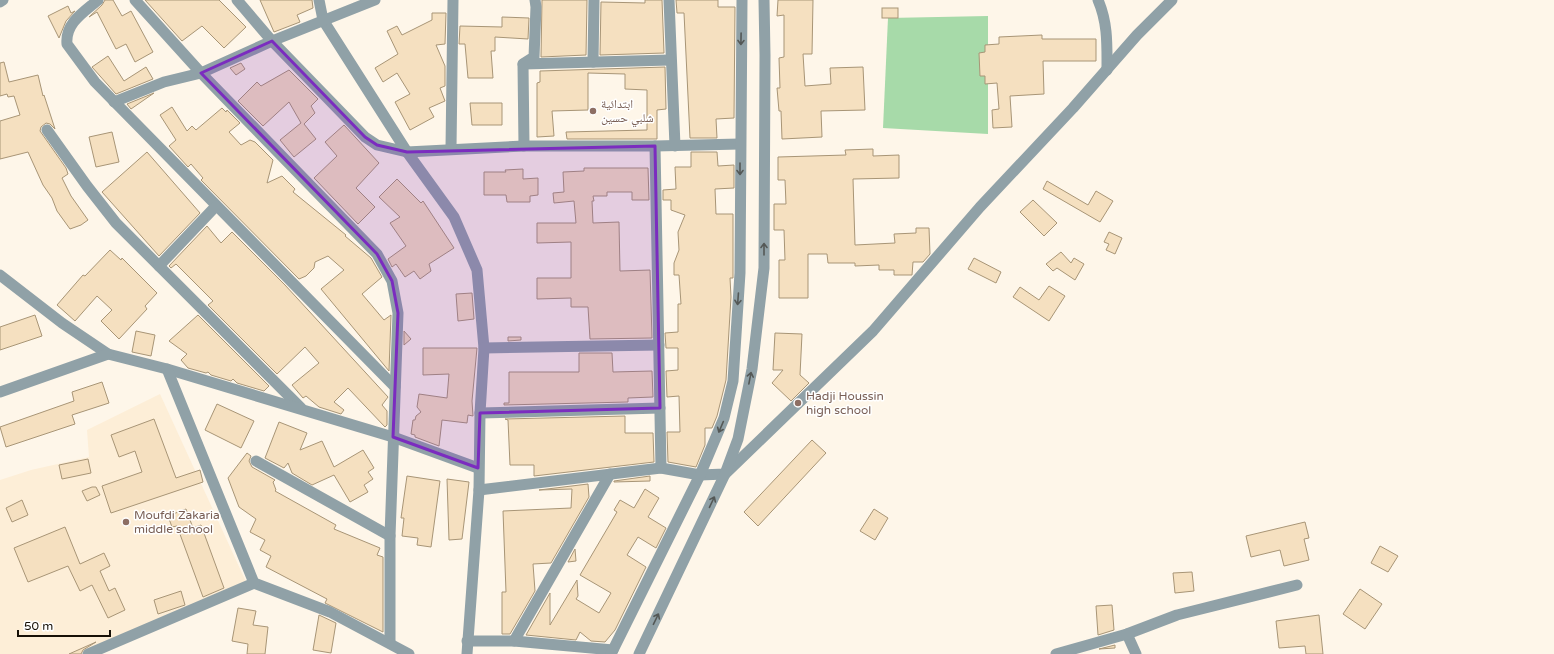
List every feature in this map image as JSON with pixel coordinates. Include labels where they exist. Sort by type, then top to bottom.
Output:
[{"type":"street","points":[[98,0],[71,24],[66,38],[67,44],[95,82],[395,387]]},
{"type":"street","points":[[136,0],[201,73],[376,254],[392,281],[398,313],[390,536],[390,643]]},
{"type":"street","points":[[236,0],[272,41],[365,137],[378,145],[407,152],[451,148],[524,146],[675,146],[740,144]]},
{"type":"street","points":[[319,0],[323,20],[407,152],[454,217],[477,270],[484,348],[478,468],[480,490],[467,654]]},
{"type":"street","points":[[114,102],[164,82],[201,73],[272,41],[374,0]]},
{"type":"street","points":[[451,148],[453,0]]},
{"type":"street","points":[[523,64],[534,57],[535,0]]},
{"type":"street","points":[[593,62],[594,0]]},
{"type":"street","points":[[669,0],[670,60],[675,146]]},
{"type":"street","points":[[467,641],[514,641],[612,652],[700,475],[724,418],[732,382],[740,273],[742,0]]},
{"type":"street","points":[[638,654],[725,474],[738,439],[752,370],[764,268],[766,55],[764,0]]},
{"type":"street","points":[[1098,0],[1102,9],[1107,32],[1107,70]]},
{"type":"street","points":[[480,490],[661,468],[700,475],[725,474],[873,331],[980,207],[1172,0]]},
{"type":"street","points":[[523,64],[670,60]]},
{"type":"street","points":[[523,64],[524,146]]},
{"type":"street","points":[[47,130],[100,204],[158,266],[302,409]]},
{"type":"street","points":[[655,146],[661,468]]},
{"type":"street","points":[[158,266],[216,206]]},
{"type":"street","points":[[0,275],[62,323],[108,354],[168,369],[393,437],[478,468]]},
{"type":"street","points":[[484,348],[659,346]]},
{"type":"street","points":[[0,392],[108,354]]},
{"type":"street","points":[[168,369],[254,582]]},
{"type":"street","points":[[480,413],[660,408]]},
{"type":"street","points":[[256,461],[390,536]]},
{"type":"street","points":[[514,641],[610,474]]},
{"type":"street","points":[[88,654],[254,582],[330,612],[409,654]]},
{"type":"street","points":[[1056,654],[1127,634],[1177,615],[1297,585]]},
{"type":"street","points":[[1127,634],[1136,654]]},
{"type":"highlighted area","points":[[272,41],[365,137],[377,145],[407,152],[655,146],[660,408],[480,413],[478,468],[393,437],[398,313],[392,281],[377,254],[201,73]]},
{"type":"shaded area","points":[[160,394],[247,584],[80,654],[0,654],[0,480],[31,470],[89,457],[87,430]]},
{"type":"green space","points":[[988,16],[988,134],[883,128],[888,18]]},
{"type":"building","points":[[105,0],[113,0],[122,16],[131,11],[153,52],[135,62],[126,44],[116,49],[97,12],[89,17],[102,5]]},
{"type":"building","points":[[145,0],[219,0],[246,27],[224,48],[202,26],[182,41]]},
{"type":"building","points":[[260,0],[312,0],[313,8],[297,15],[300,22],[274,32]]},
{"type":"building","points":[[542,0],[587,0],[586,55],[541,57]]},
{"type":"building","points":[[645,0],[662,0],[664,53],[600,55],[601,2],[645,3]]},
{"type":"building","points":[[676,0],[718,0],[718,7],[735,7],[734,118],[716,119],[717,138],[690,138],[684,13],[677,13]]},
{"type":"building","points":[[778,0],[813,0],[812,54],[803,54],[805,86],[831,84],[830,68],[863,67],[865,110],[821,111],[822,137],[782,139],[781,111],[779,111],[777,88],[780,88],[779,58],[784,57],[784,15],[777,16]]},
{"type":"building","points":[[68,6],[71,13],[75,11],[66,21],[59,38],[48,16]]},
{"type":"building","points":[[882,8],[898,8],[898,18],[882,18]]},
{"type":"building","points":[[432,13],[446,13],[445,44],[436,45],[445,66],[445,86],[440,88],[445,101],[429,108],[434,117],[410,130],[395,102],[410,94],[397,73],[383,82],[375,68],[398,54],[387,31],[397,26],[402,35],[432,20]]},
{"type":"building","points":[[502,17],[529,18],[528,39],[495,37],[495,51],[491,51],[493,78],[468,78],[465,44],[459,44],[460,26],[502,27]]},
{"type":"building","points":[[1042,35],[1042,39],[1096,39],[1096,61],[1043,61],[1044,94],[1010,96],[1012,127],[993,128],[992,110],[999,109],[997,83],[985,84],[985,76],[980,76],[979,53],[985,52],[985,45],[999,44],[999,37]]},
{"type":"building","points":[[108,56],[124,81],[146,67],[153,79],[116,94],[92,67]]},
{"type":"building","points":[[4,62],[9,82],[38,75],[43,96],[44,95],[55,129],[50,124],[46,123],[41,127],[40,131],[66,168],[68,174],[62,178],[71,196],[88,220],[81,225],[70,229],[57,211],[52,198],[43,185],[28,152],[0,159],[0,121],[20,115],[14,96],[8,97],[7,94],[0,96],[0,63]]},
{"type":"building","points":[[241,63],[245,69],[236,75],[230,68]]},
{"type":"building","points":[[665,67],[666,109],[657,110],[657,139],[567,139],[566,132],[647,130],[647,90],[625,89],[625,74],[588,73],[588,110],[552,111],[554,136],[537,137],[537,83],[540,82],[540,71]]},
{"type":"building","points":[[289,70],[318,99],[311,106],[315,113],[304,124],[316,139],[294,157],[280,140],[301,123],[289,102],[263,126],[238,101],[257,82],[261,86]]},
{"type":"building","points":[[154,93],[131,109],[127,104]]},
{"type":"building","points":[[470,103],[502,103],[502,125],[472,125]]},
{"type":"building","points":[[172,107],[187,131],[192,126],[196,130],[222,108],[226,112],[227,110],[240,123],[229,132],[241,145],[250,140],[255,142],[273,160],[267,183],[282,176],[295,189],[293,192],[346,235],[345,236],[371,258],[382,277],[362,294],[384,320],[391,315],[389,371],[321,289],[344,270],[328,256],[315,262],[314,268],[306,276],[299,279],[201,180],[203,178],[191,164],[188,167],[169,146],[176,140],[160,115]]},
{"type":"building","points":[[344,125],[379,163],[356,188],[375,207],[358,224],[314,178],[337,156],[325,142]]},
{"type":"building","points":[[112,132],[119,162],[96,167],[89,137]]},
{"type":"building","points":[[873,149],[873,156],[899,155],[899,178],[853,179],[855,245],[895,243],[894,234],[916,233],[916,228],[929,228],[930,254],[923,262],[913,262],[912,275],[894,275],[894,270],[879,270],[879,265],[855,266],[855,263],[828,263],[827,254],[808,254],[808,298],[779,298],[779,260],[785,260],[784,230],[774,230],[774,204],[786,204],[785,180],[778,180],[778,157],[846,155],[845,150]]},
{"type":"building","points":[[147,152],[200,213],[159,256],[102,192]]},
{"type":"building","points":[[691,152],[717,152],[718,166],[734,165],[734,188],[715,189],[716,214],[733,214],[733,278],[730,278],[731,297],[726,380],[717,416],[712,428],[705,428],[705,445],[696,467],[668,462],[667,432],[680,432],[679,396],[667,397],[666,371],[678,370],[678,348],[666,348],[665,333],[678,332],[678,304],[681,304],[679,275],[674,275],[674,263],[679,250],[678,232],[685,215],[671,210],[671,200],[663,200],[663,190],[676,189],[675,167],[691,167]]},
{"type":"building","points":[[584,168],[648,168],[649,200],[632,200],[632,192],[607,192],[607,196],[593,196],[594,201],[592,201],[593,223],[619,222],[620,271],[650,270],[652,338],[590,339],[588,307],[571,307],[571,298],[537,299],[537,278],[571,278],[571,242],[537,243],[537,223],[576,223],[574,201],[554,203],[553,193],[564,192],[563,172],[584,171]]},
{"type":"building","points":[[523,169],[523,179],[538,178],[538,195],[530,196],[530,202],[507,202],[506,195],[484,195],[484,172],[506,172],[505,170]]},
{"type":"building","points":[[397,179],[421,203],[423,201],[454,248],[429,264],[431,271],[420,279],[414,271],[405,277],[396,264],[392,267],[388,259],[406,246],[390,223],[400,217],[379,197]]},
{"type":"building","points":[[1047,181],[1088,205],[1096,191],[1113,201],[1100,222],[1043,189]]},
{"type":"building","points":[[1033,200],[1057,223],[1044,236],[1020,212]]},
{"type":"building","points":[[207,226],[221,243],[232,232],[285,285],[388,397],[382,405],[387,411],[387,425],[385,427],[348,388],[334,402],[344,410],[341,414],[319,407],[306,396],[303,398],[292,385],[319,363],[305,347],[277,374],[208,305],[213,301],[176,264],[171,268],[169,266]]},
{"type":"building","points":[[1109,232],[1122,238],[1115,254],[1106,250],[1109,244],[1104,242]]},
{"type":"building","points":[[110,250],[121,260],[122,258],[157,293],[145,306],[147,309],[119,339],[101,321],[112,310],[97,296],[75,321],[57,305],[83,275],[85,276]]},
{"type":"building","points":[[1061,252],[1071,263],[1074,258],[1084,264],[1075,280],[1057,268],[1053,271],[1046,264]]},
{"type":"building","points":[[974,258],[1001,272],[996,283],[968,269]]},
{"type":"building","points":[[1049,286],[1065,296],[1049,321],[1013,297],[1020,287],[1039,300]]},
{"type":"building","points":[[472,293],[474,319],[458,321],[456,294]]},
{"type":"building","points":[[35,315],[42,336],[0,350],[0,327]]},
{"type":"building","points":[[198,315],[269,386],[264,391],[237,383],[233,379],[231,381],[211,375],[208,372],[206,373],[188,368],[181,360],[187,354],[169,341]]},
{"type":"building","points":[[136,331],[155,335],[151,356],[132,352]]},
{"type":"building","points":[[404,331],[411,339],[404,345]]},
{"type":"building","points":[[775,333],[802,334],[800,375],[809,383],[791,401],[772,383],[783,370],[773,370]]},
{"type":"building","points":[[508,337],[521,337],[521,340],[508,341]]},
{"type":"building","points":[[423,348],[477,348],[472,401],[473,416],[468,415],[467,423],[442,420],[439,446],[411,434],[413,420],[415,420],[416,416],[421,412],[417,407],[419,394],[447,398],[449,374],[423,375]]},
{"type":"building","points":[[579,353],[612,353],[613,372],[652,371],[653,397],[628,398],[628,402],[504,405],[504,403],[509,403],[509,372],[579,372]]},
{"type":"building","points":[[102,382],[109,403],[72,415],[75,424],[6,447],[0,427],[74,401],[72,392]]},
{"type":"building","points":[[217,404],[254,421],[241,448],[205,430]]},
{"type":"building","points":[[625,416],[625,433],[653,433],[654,462],[534,476],[534,465],[510,465],[508,420],[505,419]]},
{"type":"building","points":[[154,419],[176,478],[200,470],[203,482],[111,513],[102,486],[142,472],[135,451],[119,457],[111,435]]},
{"type":"building","points":[[279,422],[307,433],[300,450],[322,441],[334,467],[363,450],[374,468],[368,472],[373,479],[364,485],[368,492],[350,502],[334,475],[312,485],[292,473],[288,463],[284,468],[265,458]]},
{"type":"building","points":[[812,440],[826,453],[758,526],[744,512]]},
{"type":"building","points":[[247,453],[251,456],[249,461],[252,467],[275,480],[273,482],[275,491],[336,525],[334,529],[380,548],[377,555],[383,557],[383,632],[325,603],[327,599],[266,567],[271,556],[260,550],[265,540],[250,532],[256,519],[239,507],[228,478]]},
{"type":"building","points":[[88,459],[91,473],[62,479],[59,465]]},
{"type":"building","points":[[407,476],[440,481],[431,547],[417,545],[418,538],[402,536],[404,518],[401,518]]},
{"type":"building","points":[[650,476],[650,481],[614,482],[614,481]]},
{"type":"building","points":[[447,479],[469,482],[462,539],[449,540]]},
{"type":"building","points":[[588,484],[589,497],[551,563],[533,564],[535,591],[510,634],[502,634],[502,592],[506,592],[503,511],[571,508],[572,489],[539,490]]},
{"type":"building","points":[[96,487],[100,495],[87,501],[82,491]]},
{"type":"building","points":[[645,489],[659,498],[648,517],[666,528],[656,548],[638,537],[627,555],[646,567],[615,630],[605,642],[591,641],[580,632],[576,640],[526,635],[550,593],[550,625],[577,580],[578,596],[576,599],[599,613],[611,593],[580,575],[617,512],[614,510],[620,500],[634,508]]},
{"type":"building","points":[[22,500],[28,515],[12,522],[6,508]]},
{"type":"building","points":[[186,509],[193,528],[201,525],[224,588],[203,597],[177,526],[172,527],[168,516]]},
{"type":"building","points":[[874,509],[888,518],[875,540],[860,531]]},
{"type":"building","points":[[1305,522],[1309,538],[1304,539],[1309,560],[1284,566],[1280,550],[1251,557],[1246,536]]},
{"type":"building","points":[[65,527],[80,564],[104,553],[110,566],[100,571],[109,591],[115,588],[125,610],[108,618],[92,585],[80,591],[68,566],[28,582],[14,548]]},
{"type":"building","points":[[1380,546],[1398,556],[1388,572],[1371,563]]},
{"type":"building","points":[[575,549],[576,561],[568,562]]},
{"type":"building","points":[[1192,572],[1194,591],[1175,593],[1173,573]]},
{"type":"building","points":[[1360,589],[1382,604],[1365,629],[1343,614]]},
{"type":"building","points":[[181,591],[185,605],[158,614],[154,600]]},
{"type":"building","points":[[1112,605],[1114,630],[1098,635],[1096,606]]},
{"type":"building","points":[[238,608],[256,611],[253,625],[268,627],[265,654],[247,654],[248,644],[232,641]]},
{"type":"building","points":[[319,615],[336,623],[331,653],[313,650]]},
{"type":"building","points":[[1319,615],[1323,654],[1306,654],[1305,646],[1279,648],[1276,621]]},
{"type":"building","points":[[96,642],[83,650],[81,654],[69,654]]},
{"type":"building","points":[[1115,645],[1115,648],[1099,649]]},
{"type":"place","name":"ابتدائية شلبي حسين","points":[[593,111]]},
{"type":"place","name":"Hadji Houssin high school","points":[[798,403]]},
{"type":"place","name":"Moufdi Zakaria middle school","points":[[126,522]]}]
